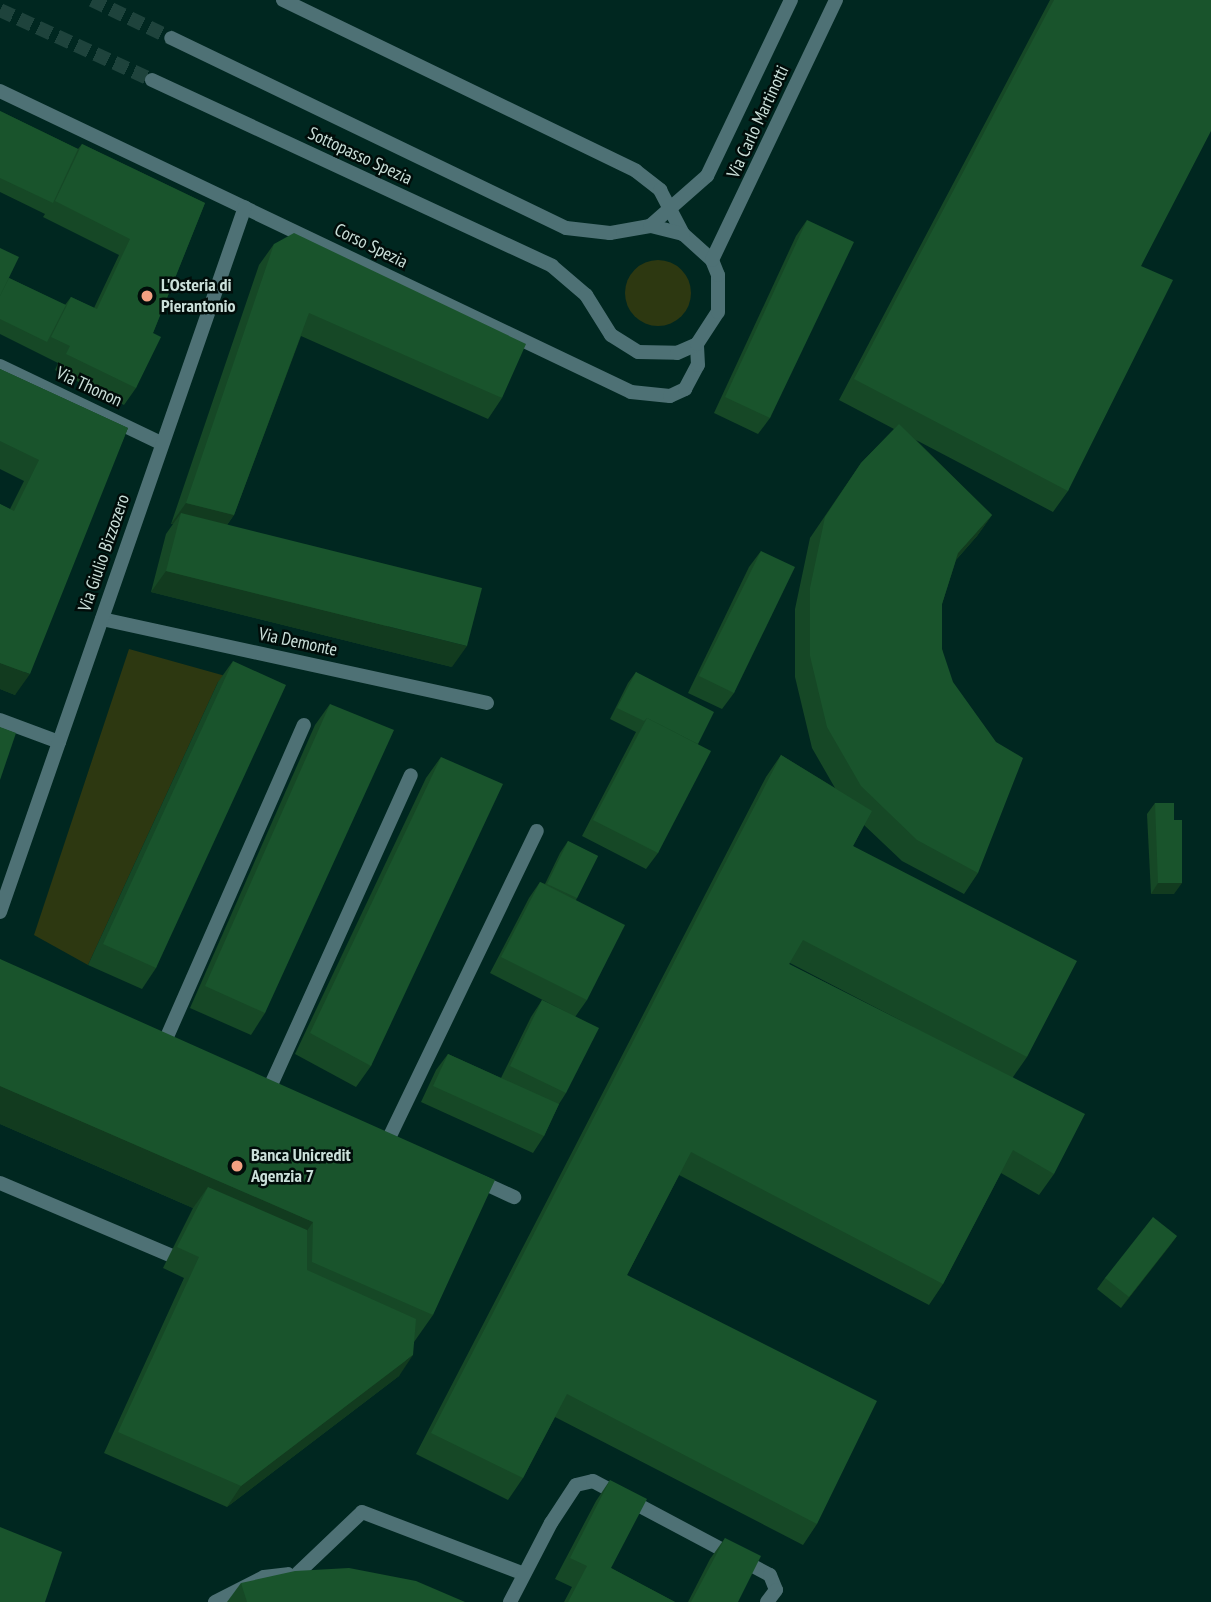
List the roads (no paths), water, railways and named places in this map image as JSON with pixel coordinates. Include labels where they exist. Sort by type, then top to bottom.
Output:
[{"type":"street","points":[[283,0],[300,4],[602,150],[648,178],[668,205],[683,234],[712,260]]},
{"type":"street","name":"Via Carlo Martinotti","points":[[650,226],[668,205],[707,176],[791,0]]},
{"type":"street","name":"Via Carlo Martinotti","points":[[712,260],[836,0]]},
{"type":"street","name":"Sottopasso Spezia","points":[[171,38],[566,228],[610,233],[650,226]]},
{"type":"street","name":"Sottopasso Spezia","points":[[152,80],[552,266],[586,295],[622,346],[656,355],[697,344]]},
{"type":"street","name":"Corso Spezia","points":[[0,91],[631,392],[660,396],[685,390],[698,365],[697,344],[718,312],[718,275],[712,260]]},
{"type":"street","name":"Via Giulio Bizzozero","points":[[0,912],[245,207]]},
{"type":"street","points":[[650,226],[683,234]]},
{"type":"street","name":"Via Thonon","points":[[0,366],[161,443]]},
{"type":"street","name":"Via Demonte","points":[[102,619],[487,703]]},
{"type":"street","points":[[0,720],[59,742]]},
{"type":"street","points":[[165,1039],[304,725]]},
{"type":"street","points":[[270,1087],[411,775]]},
{"type":"street","points":[[388,1140],[537,831]]},
{"type":"street","points":[[463,1174],[514,1197]]},
{"type":"street","points":[[0,1183],[172,1256]]},
{"type":"street","points":[[510,1602],[576,1485],[593,1481],[770,1575],[776,1590],[767,1602]]},
{"type":"street","points":[[298,1573],[362,1512],[524,1574]]},
{"type":"street","points":[[215,1602],[264,1577],[298,1573],[323,1574]]},
{"type":"tunnel","points":[[92,0],[171,38]]},
{"type":"tunnel","points":[[0,10],[152,80]]},
{"type":"place","name":"L'Osteria di Pierantonio","points":[[147,296]]},
{"type":"place","name":"Banca Unicredit Agenzia 7","points":[[237,1166]]}]
